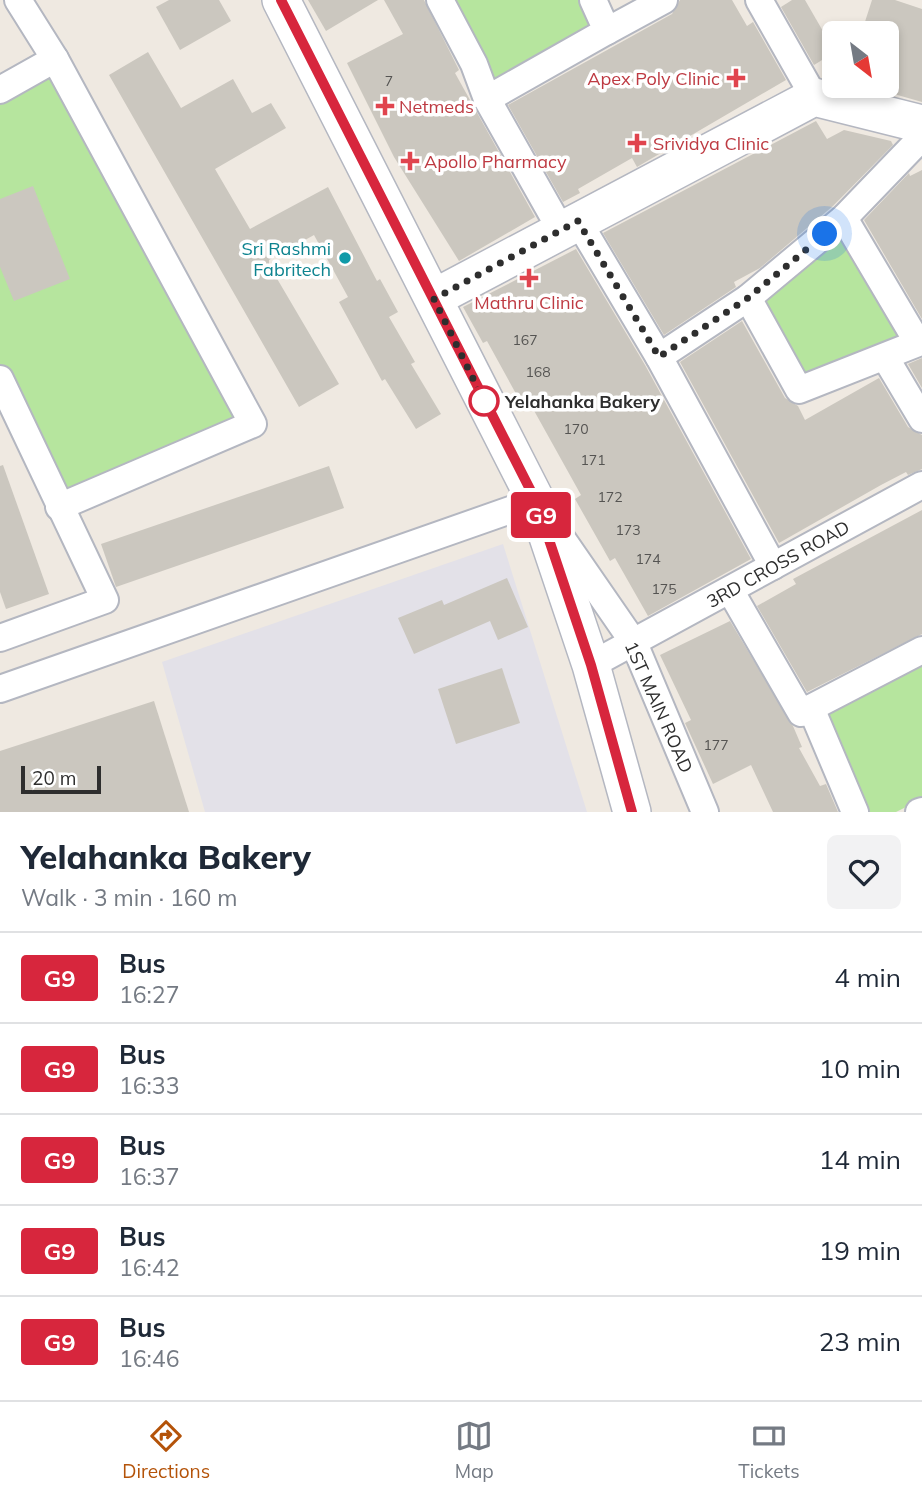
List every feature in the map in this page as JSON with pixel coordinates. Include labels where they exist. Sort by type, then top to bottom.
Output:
[{"type":"main road","points":[[281,0],[536,501],[591,665],[632,812]]},
{"type":"main road","points":[[434,299],[814,97],[922,124]]},
{"type":"street","points":[[18,0],[55,59],[253,424],[59,507]]},
{"type":"street","points":[[440,0],[474,64],[486,99],[659,357],[773,566]]},
{"type":"street","points":[[593,0],[607,31]]},
{"type":"street","points":[[486,99],[664,0]]},
{"type":"street","points":[[759,0],[814,97]]},
{"type":"street","points":[[0,90],[55,59]]},
{"type":"street","points":[[659,357],[748,298],[844,218],[922,137]]},
{"type":"street","points":[[748,298],[799,390],[918,343],[844,218]]},
{"type":"street","points":[[885,358],[922,419]]},
{"type":"street","points":[[0,379],[105,600],[0,638]]},
{"type":"street","name":"3RD CROSS ROAD","points":[[591,665],[922,485]]},
{"type":"street","points":[[0,689],[536,501]]},
{"type":"street","name":"1ST MAIN ROAD","points":[[536,501],[634,643],[705,812]]},
{"type":"street","points":[[730,590],[801,713],[922,650]]},
{"type":"street","points":[[811,708],[855,812]]},
{"type":"shaded area","points":[[503,544],[587,812],[205,812],[162,662]]},
{"type":"green space","points":[[445,0],[588,0],[602,29],[493,90]]},
{"type":"green space","points":[[55,59],[253,424],[59,507],[0,379],[0,90]]},
{"type":"green space","points":[[844,235],[903,341],[805,380],[759,301]]},
{"type":"green space","points":[[922,655],[922,799],[896,812],[861,812],[816,711]]},
{"type":"building","points":[[169,0],[219,0],[231,21],[180,50],[156,7]]},
{"type":"building","points":[[308,0],[378,0],[326,31]]},
{"type":"building","points":[[384,0],[424,0],[459,70],[455,73],[535,217],[459,261],[394,157],[347,63],[403,34]]},
{"type":"building","points":[[680,0],[732,0],[747,26],[753,22],[786,80],[637,167],[632,158],[578,189],[580,193],[563,202],[508,105],[672,14]]},
{"type":"building","points":[[792,0],[805,0],[822,29],[822,60],[814,65],[781,7]]},
{"type":"building","points":[[872,0],[895,0],[922,9],[922,102],[900,96],[900,21],[865,21]]},
{"type":"building","points":[[148,52],[181,108],[233,79],[252,113],[271,103],[286,128],[215,169],[250,229],[328,187],[377,281],[380,279],[398,312],[389,317],[415,362],[411,364],[441,414],[416,429],[385,379],[382,381],[339,302],[348,297],[314,235],[269,260],[269,265],[339,384],[299,407],[109,75]]},
{"type":"building","points":[[816,121],[827,139],[844,130],[891,141],[893,145],[833,206],[760,268],[734,282],[736,287],[664,335],[603,233]]},
{"type":"building","points":[[922,170],[922,319],[864,220],[909,173],[910,176]]},
{"type":"building","points":[[33,186],[70,279],[14,301],[0,267],[0,199]]},
{"type":"building","points":[[576,249],[645,365],[751,559],[648,616],[615,558],[610,561],[575,499],[581,495],[527,398],[520,401],[487,341],[483,343],[463,307]]},
{"type":"building","points":[[742,321],[785,398],[798,406],[805,420],[879,378],[908,427],[922,435],[922,469],[908,475],[906,472],[779,543],[680,362]]},
{"type":"building","points":[[922,358],[922,388],[908,364]]},
{"type":"building","points":[[3,465],[49,594],[6,609],[0,592],[0,466]]},
{"type":"building","points":[[329,466],[344,508],[116,587],[101,544]]},
{"type":"building","points":[[922,510],[922,634],[807,692],[757,606],[796,584],[793,579]]},
{"type":"building","points":[[507,578],[528,627],[498,640],[490,621],[414,654],[398,618],[442,600],[444,605]]},
{"type":"building","points":[[730,621],[793,726],[802,747],[799,748],[820,786],[826,784],[838,812],[773,812],[751,765],[713,784],[685,723],[691,720],[660,655]]},
{"type":"building","points":[[502,668],[520,723],[456,744],[438,689]]},
{"type":"building","points":[[154,701],[189,812],[0,812],[0,751]]},
{"type":"bus line","name":"G9","points":[[281,0],[536,501],[591,665],[632,812]]},
{"type":"place","name":"Apex Poly Clinic","points":[[736,78]]},
{"type":"place","name":"Netmeds","points":[[385,106]]},
{"type":"place","name":"Srividya Clinic","points":[[637,143]]},
{"type":"place","name":"Apollo Pharmacy","points":[[410,161]]},
{"type":"place","name":"Sri Rashmi Fabritech","points":[[345,258]]},
{"type":"place","name":"Mathru Clinic","points":[[529,278]]},
{"type":"place","name":"Yelahanka Bakery","points":[[484,401]]},
{"type":"route","points":[[484,401],[434,299],[578,221],[659,357],[748,298],[825,234]]}]
